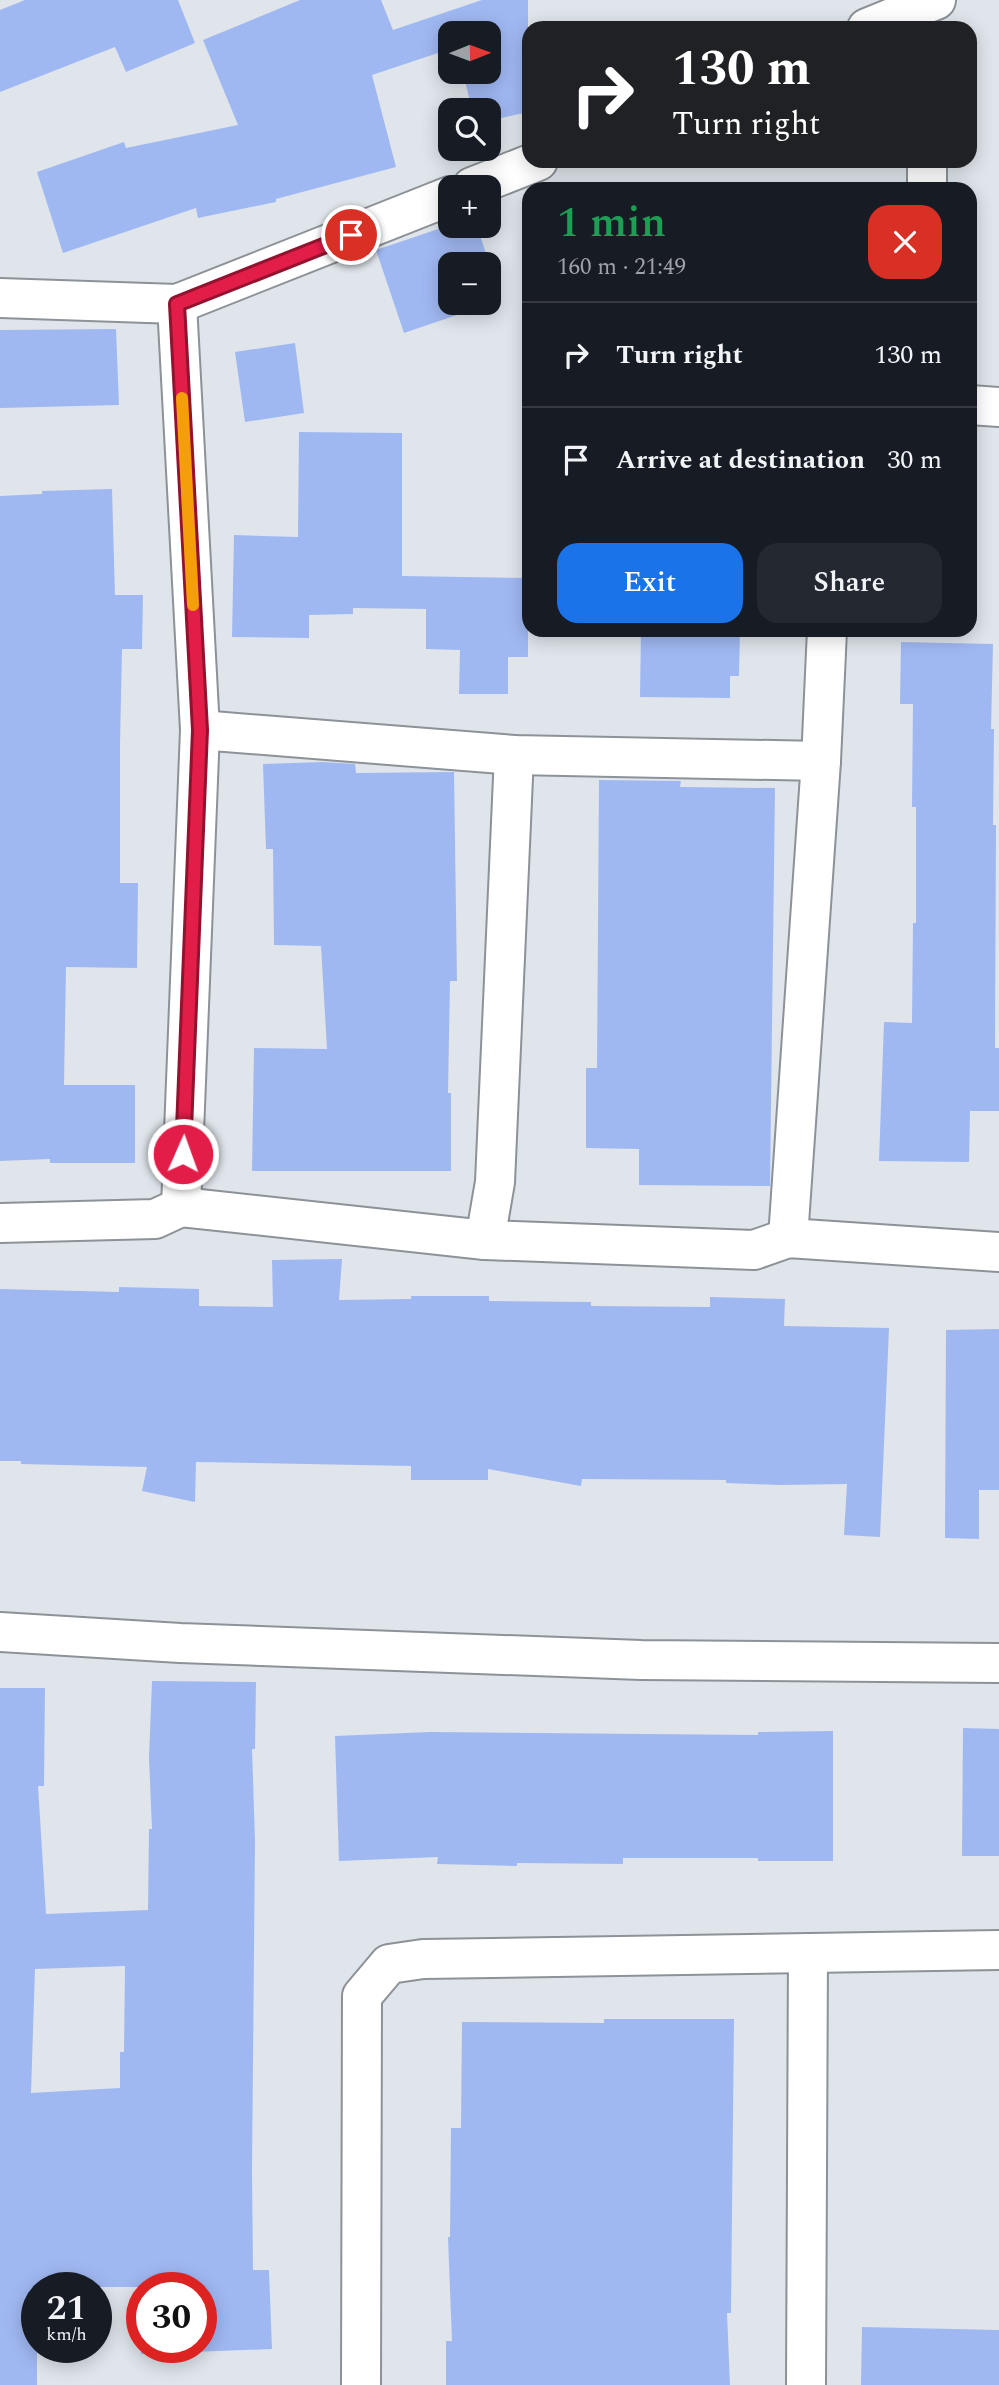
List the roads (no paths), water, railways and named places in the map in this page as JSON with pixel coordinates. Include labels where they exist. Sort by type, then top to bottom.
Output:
[{"type":"street","points":[[885,21],[938,0],[936,21]]},
{"type":"street","points":[[501,176],[522,167]]},
{"type":"street","points":[[0,298],[177,304],[438,201]]},
{"type":"street","points":[[177,304],[200,730],[181,1207]]},
{"type":"street","points":[[977,405],[999,407]]},
{"type":"street","points":[[788,1238],[821,761],[827,637]]},
{"type":"street","points":[[200,730],[514,755],[821,761]]},
{"type":"street","points":[[485,1240],[495,1182],[514,755]]},
{"type":"street","points":[[0,1223],[155,1219],[181,1207],[485,1240],[754,1250],[788,1238],[999,1252]]},
{"type":"street","points":[[0,1632],[180,1643],[641,1660],[999,1663]]},
{"type":"street","points":[[361,2385],[362,1996],[389,1964],[423,1959],[999,1950]]},
{"type":"street","points":[[806,2385],[808,1953]]}]
